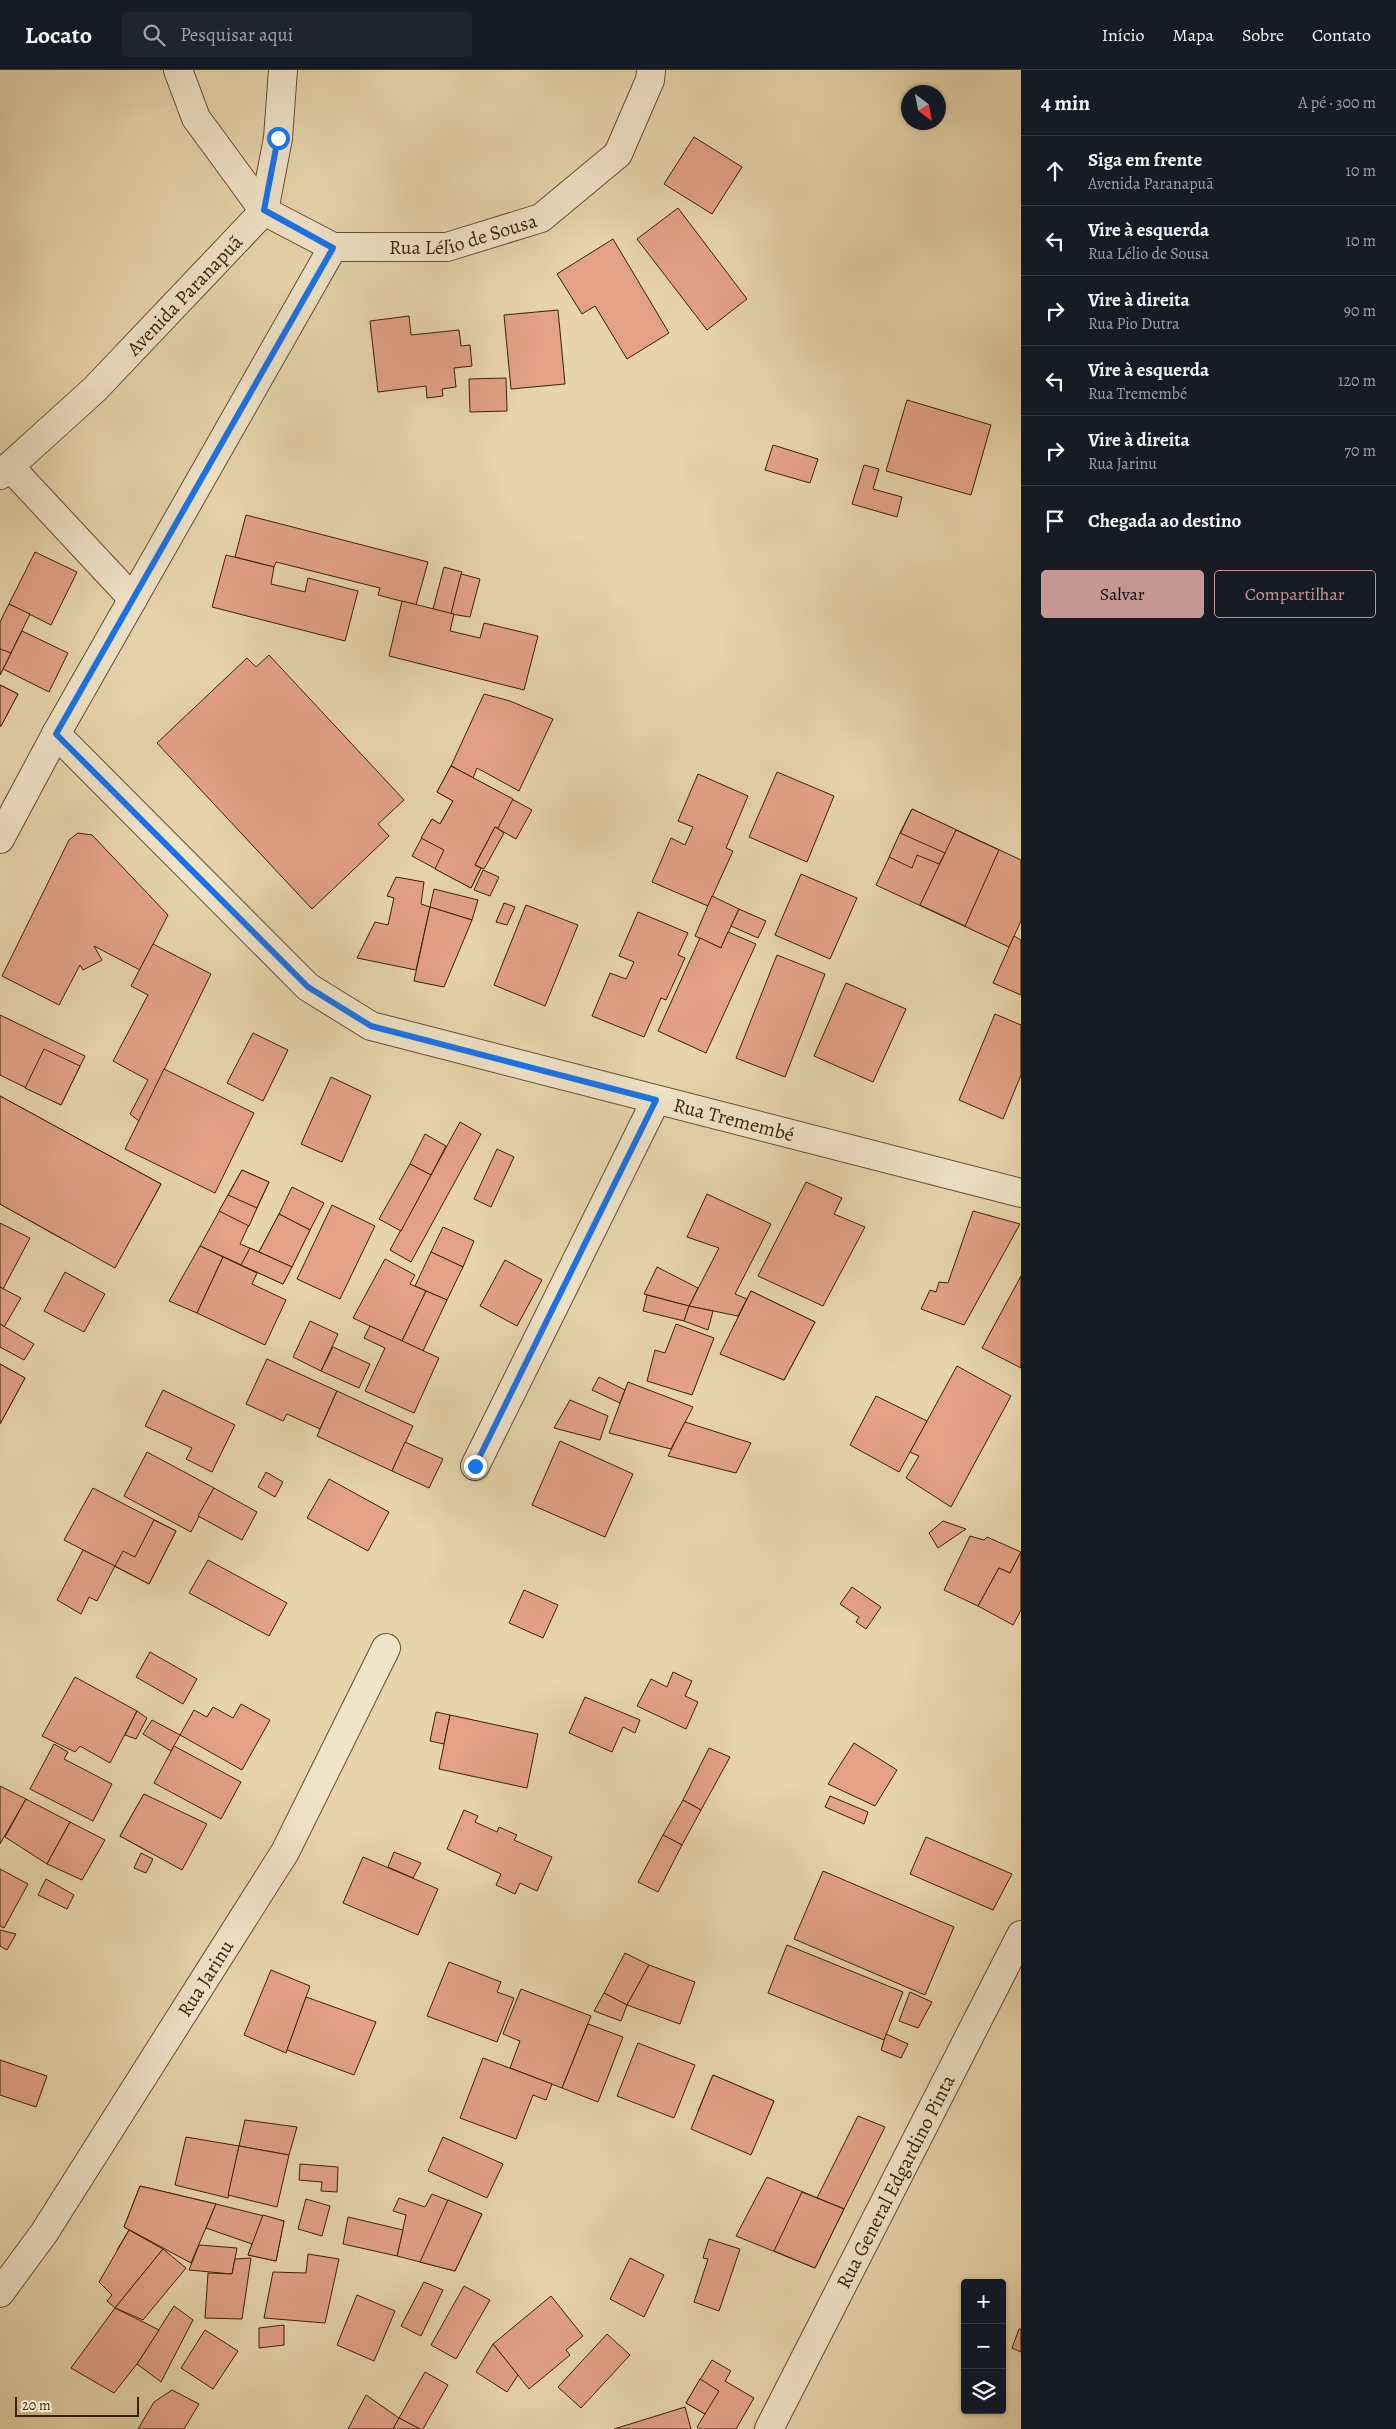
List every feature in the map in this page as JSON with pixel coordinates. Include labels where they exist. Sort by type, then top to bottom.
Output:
[{"type":"street","points":[[178,70],[196,118],[264,210]]},
{"type":"street","points":[[264,210],[278,138],[283,70]]},
{"type":"street","name":"Rua Lélio de Sousa","points":[[264,210],[333,248],[446,247],[541,218],[618,154],[650,80],[651,70]]},
{"type":"street","name":"Avenida Paranapuã","points":[[5,471],[95,389],[264,210]]},
{"type":"street","points":[[0,839],[56,734],[333,248]]},
{"type":"street","points":[[5,471],[133,599]]},
{"type":"street","name":"Rua Tremembé","points":[[56,734],[308,987],[371,1026],[1021,1193]]},
{"type":"street","points":[[475,1466],[656,1100]]},
{"type":"street","name":"Rua Jarinu","points":[[0,2293],[44,2233],[285,1852],[386,1648]]},
{"type":"street","name":"Rua General Edgardino Pinta","points":[[769,2429],[1021,1935]]},
{"type":"building","points":[[694,137],[742,167],[712,214],[664,184]]},
{"type":"building","points":[[678,208],[747,299],[707,330],[637,239]]},
{"type":"building","points":[[613,239],[669,333],[627,359],[595,306],[582,314],[557,274]]},
{"type":"building","points":[[558,310],[565,384],[511,389],[504,315]]},
{"type":"building","points":[[409,316],[411,335],[459,330],[461,346],[470,345],[472,366],[454,368],[456,387],[442,389],[443,396],[427,398],[426,386],[378,392],[370,321]]},
{"type":"building","points":[[506,378],[507,411],[470,412],[469,379]]},
{"type":"building","points":[[907,400],[991,425],[971,495],[886,471]]},
{"type":"building","points":[[773,445],[818,459],[810,483],[765,470]]},
{"type":"building","points":[[864,465],[879,469],[873,489],[902,497],[897,517],[852,504]]},
{"type":"building","points":[[246,515],[428,562],[416,605],[378,595],[380,588],[276,562],[274,567],[235,557]]},
{"type":"building","points":[[35,552],[77,572],[51,625],[9,604]]},
{"type":"building","points":[[226,555],[274,567],[271,584],[305,592],[308,578],[358,591],[345,641],[212,607]]},
{"type":"building","points":[[444,567],[462,572],[451,614],[433,609]]},
{"type":"building","points":[[461,574],[480,579],[470,617],[451,614]]},
{"type":"building","points":[[402,601],[454,614],[450,631],[480,638],[484,623],[538,636],[524,690],[389,656]]},
{"type":"building","points":[[9,604],[30,614],[0,675],[0,622]]},
{"type":"building","points":[[22,631],[68,653],[49,692],[3,669]]},
{"type":"building","points":[[0,649],[11,653],[0,675]]},
{"type":"building","points":[[269,655],[404,800],[378,824],[389,836],[312,909],[157,743],[247,658],[256,667]]},
{"type":"building","points":[[0,685],[18,694],[1,726],[0,726]]},
{"type":"building","points":[[0,685],[18,694],[1,726],[0,726]]},
{"type":"building","points":[[484,694],[510,701],[553,719],[519,791],[477,768],[473,778],[451,766]]},
{"type":"building","points":[[451,766],[532,810],[516,839],[495,827],[475,865],[481,868],[471,888],[412,856],[432,819],[440,824],[453,801],[437,792]]},
{"type":"building","points":[[451,766],[513,799],[498,828],[495,827],[475,865],[481,868],[471,888],[435,869],[444,850],[421,838],[432,819],[440,824],[453,801],[437,792]]},
{"type":"building","points":[[777,772],[834,796],[807,862],[749,837]]},
{"type":"building","points":[[698,774],[748,796],[726,848],[733,851],[708,906],[652,882],[671,838],[685,845],[693,827],[678,821]]},
{"type":"building","points":[[912,809],[956,830],[945,853],[900,833]]},
{"type":"building","points":[[912,809],[1021,860],[1021,921],[1009,947],[876,885]]},
{"type":"building","points":[[495,827],[504,833],[484,869],[475,865]]},
{"type":"building","points":[[956,830],[999,850],[965,926],[920,905]]},
{"type":"building","points":[[78,833],[92,835],[168,915],[140,970],[94,946],[102,960],[83,970],[80,965],[59,1005],[2,976],[69,840]]},
{"type":"building","points":[[900,833],[945,853],[939,864],[917,855],[912,868],[889,857]]},
{"type":"building","points":[[483,870],[499,877],[490,896],[474,890]]},
{"type":"building","points":[[801,874],[857,898],[830,959],[775,935]]},
{"type":"building","points":[[396,877],[424,882],[421,904],[430,907],[416,970],[357,958],[375,922],[388,925],[394,898],[387,896]]},
{"type":"building","points":[[434,889],[478,900],[472,920],[430,907]]},
{"type":"building","points":[[712,896],[739,909],[721,948],[695,936]]},
{"type":"building","points":[[504,903],[515,907],[507,925],[496,922]]},
{"type":"building","points":[[526,905],[578,925],[545,1006],[494,985]]},
{"type":"building","points":[[430,907],[472,920],[444,987],[414,981]]},
{"type":"building","points":[[739,909],[766,921],[758,938],[731,926]]},
{"type":"building","points":[[638,912],[688,933],[678,955],[685,958],[666,1000],[661,998],[644,1037],[592,1016],[610,973],[626,979],[634,962],[619,956]]},
{"type":"building","points":[[728,932],[756,944],[706,1053],[658,1031],[700,938],[721,948]]},
{"type":"building","points":[[1014,936],[1021,940],[1021,995],[993,983]]},
{"type":"building","points":[[153,944],[211,974],[139,1121],[130,1114],[148,1080],[113,1061],[148,995],[131,986]]},
{"type":"building","points":[[777,955],[825,974],[785,1077],[736,1058]]},
{"type":"building","points":[[846,983],[906,1009],[873,1082],[814,1056]]},
{"type":"building","points":[[995,1014],[1021,1025],[1021,1075],[1003,1119],[959,1100]]},
{"type":"building","points":[[0,1015],[85,1056],[61,1105],[0,1075]]},
{"type":"building","points":[[253,1033],[288,1050],[263,1101],[227,1083]]},
{"type":"building","points":[[44,1049],[80,1066],[61,1105],[25,1088]]},
{"type":"building","points":[[164,1069],[254,1113],[215,1193],[125,1149]]},
{"type":"building","points":[[331,1077],[371,1096],[342,1162],[301,1144]]},
{"type":"building","points":[[0,1096],[161,1184],[136,1230],[85,1203],[66,1241],[0,1204]]},
{"type":"building","points":[[0,1096],[161,1184],[115,1268],[0,1204]]},
{"type":"building","points":[[460,1122],[481,1134],[411,1262],[390,1250]]},
{"type":"building","points":[[425,1134],[446,1146],[431,1175],[410,1164]]},
{"type":"building","points":[[497,1149],[514,1157],[491,1207],[474,1199]]},
{"type":"building","points":[[410,1164],[431,1175],[401,1231],[379,1219]]},
{"type":"building","points":[[242,1170],[269,1182],[257,1208],[228,1195]]},
{"type":"building","points":[[242,1170],[269,1182],[240,1244],[259,1252],[279,1214],[310,1230],[283,1284],[200,1246]]},
{"type":"building","points":[[806,1182],[842,1198],[834,1214],[865,1227],[823,1306],[758,1276]]},
{"type":"building","points":[[292,1187],[324,1203],[310,1230],[279,1214]]},
{"type":"building","points":[[707,1194],[771,1224],[735,1294],[747,1299],[738,1316],[689,1306],[719,1248],[687,1237]]},
{"type":"building","points":[[228,1195],[257,1208],[249,1226],[219,1211]]},
{"type":"building","points":[[332,1205],[375,1226],[340,1299],[297,1279]]},
{"type":"building","points":[[973,1211],[1020,1224],[964,1325],[921,1309],[930,1290],[936,1292],[939,1282],[948,1283]]},
{"type":"building","points":[[279,1214],[310,1230],[292,1267],[259,1252]]},
{"type":"building","points":[[0,1223],[30,1238],[3,1289],[0,1287]]},
{"type":"building","points":[[443,1227],[474,1241],[463,1267],[431,1252]]},
{"type":"building","points":[[200,1246],[223,1257],[197,1313],[169,1301]]},
{"type":"building","points":[[250,1248],[292,1267],[283,1284],[241,1265]]},
{"type":"building","points":[[431,1252],[463,1267],[447,1300],[415,1286]]},
{"type":"building","points":[[223,1257],[257,1273],[252,1284],[286,1300],[265,1345],[197,1313]]},
{"type":"building","points":[[385,1259],[415,1275],[410,1284],[426,1291],[402,1341],[353,1318]]},
{"type":"building","points":[[505,1260],[542,1280],[517,1326],[480,1306]]},
{"type":"building","points":[[657,1267],[698,1288],[689,1306],[644,1294]]},
{"type":"building","points":[[65,1272],[105,1294],[84,1332],[44,1311]]},
{"type":"building","points":[[1021,1276],[1021,1368],[982,1348]]},
{"type":"building","points":[[0,1287],[21,1298],[4,1327],[0,1324]]},
{"type":"building","points":[[426,1291],[447,1300],[423,1351],[402,1341]]},
{"type":"building","points":[[751,1291],[815,1322],[784,1380],[763,1371],[776,1343],[734,1326]]},
{"type":"building","points":[[751,1291],[815,1322],[784,1380],[720,1354]]},
{"type":"building","points":[[647,1295],[689,1306],[684,1321],[643,1311]]},
{"type":"building","points":[[689,1306],[713,1311],[708,1330],[684,1321]]},
{"type":"building","points":[[310,1321],[338,1334],[321,1371],[293,1357]]},
{"type":"building","points":[[0,1324],[34,1344],[24,1360],[0,1347]]},
{"type":"building","points":[[676,1324],[714,1338],[692,1395],[647,1381],[655,1350],[665,1353]]},
{"type":"building","points":[[370,1326],[439,1358],[414,1413],[365,1391],[385,1348],[364,1338]]},
{"type":"building","points":[[333,1347],[370,1364],[359,1388],[321,1371]]},
{"type":"building","points":[[267,1359],[337,1391],[320,1429],[287,1414],[283,1421],[246,1404]]},
{"type":"building","points":[[0,1364],[25,1378],[0,1424]]},
{"type":"building","points":[[0,1364],[25,1378],[0,1424]]},
{"type":"building","points":[[957,1366],[1011,1396],[951,1507],[906,1478],[919,1456],[910,1452]]},
{"type":"building","points":[[599,1377],[625,1390],[620,1403],[592,1390]]},
{"type":"building","points":[[628,1382],[693,1407],[671,1449],[609,1433]]},
{"type":"building","points":[[163,1390],[235,1425],[212,1472],[186,1459],[192,1448],[145,1426]]},
{"type":"building","points":[[337,1391],[413,1426],[392,1471],[317,1436]]},
{"type":"building","points":[[876,1396],[927,1421],[899,1472],[850,1445]]},
{"type":"building","points":[[570,1400],[608,1416],[600,1440],[554,1428]]},
{"type":"building","points":[[685,1422],[751,1443],[736,1473],[668,1456]]},
{"type":"building","points":[[560,1441],[633,1474],[605,1537],[532,1505]]},
{"type":"building","points":[[405,1442],[443,1459],[429,1488],[392,1471]]},
{"type":"building","points":[[147,1452],[214,1488],[191,1532],[124,1496]]},
{"type":"building","points":[[266,1472],[283,1482],[275,1497],[258,1487]]},
{"type":"building","points":[[329,1479],[389,1512],[368,1551],[307,1518]]},
{"type":"building","points":[[93,1488],[176,1531],[149,1584],[64,1540]]},
{"type":"building","points":[[214,1488],[257,1512],[242,1540],[198,1516]]},
{"type":"building","points":[[154,1520],[176,1531],[149,1584],[115,1566],[123,1551],[135,1557]]},
{"type":"building","points":[[943,1521],[966,1529],[938,1548],[929,1533]]},
{"type":"building","points":[[970,1536],[984,1540],[987,1537],[1021,1552],[1010,1573],[999,1568],[978,1606],[944,1590]]},
{"type":"building","points":[[83,1550],[115,1566],[97,1601],[89,1597],[81,1614],[57,1600]]},
{"type":"building","points":[[1021,1552],[1021,1610],[1013,1625],[978,1606],[999,1568],[1010,1573]]},
{"type":"building","points":[[208,1560],[287,1603],[269,1636],[189,1593]]},
{"type":"building","points":[[852,1587],[881,1607],[866,1629],[856,1622],[859,1617],[840,1604]]},
{"type":"building","points":[[524,1590],[558,1605],[543,1638],[509,1623]]},
{"type":"building","points":[[150,1652],[197,1679],[183,1704],[136,1677]]},
{"type":"building","points":[[673,1672],[692,1681],[685,1696],[698,1702],[686,1729],[637,1706],[651,1679],[667,1687]]},
{"type":"building","points":[[75,1677],[137,1711],[110,1763],[80,1746],[75,1752],[42,1736]]},
{"type":"building","points":[[585,1697],[640,1720],[635,1733],[623,1727],[612,1752],[569,1733]]},
{"type":"building","points":[[241,1704],[270,1720],[242,1770],[180,1735],[194,1710],[207,1717],[213,1707],[233,1718]]},
{"type":"building","points":[[137,1711],[147,1718],[136,1739],[125,1735]]},
{"type":"building","points":[[436,1712],[450,1715],[444,1744],[430,1741]]},
{"type":"building","points":[[450,1715],[538,1734],[527,1788],[439,1769]]},
{"type":"building","points":[[152,1720],[180,1735],[171,1751],[143,1734]]},
{"type":"building","points":[[854,1743],[897,1770],[875,1806],[828,1784]]},
{"type":"building","points":[[54,1744],[68,1752],[64,1759],[112,1784],[93,1821],[30,1789]]},
{"type":"building","points":[[174,1746],[241,1782],[221,1819],[154,1783]]},
{"type":"building","points":[[709,1748],[730,1757],[701,1810],[683,1800]]},
{"type":"building","points":[[0,1786],[26,1799],[0,1844]]},
{"type":"building","points":[[144,1794],[173,1811],[149,1852],[120,1836]]},
{"type":"building","points":[[144,1794],[207,1824],[182,1870],[120,1836]]},
{"type":"building","points":[[830,1796],[868,1812],[864,1824],[825,1807]]},
{"type":"building","points":[[26,1799],[70,1822],[47,1864],[5,1837]]},
{"type":"building","points":[[683,1800],[701,1810],[682,1845],[663,1835]]},
{"type":"building","points":[[464,1810],[478,1816],[475,1822],[497,1832],[499,1827],[517,1835],[514,1840],[552,1857],[537,1891],[520,1883],[515,1894],[496,1885],[501,1874],[447,1849]]},
{"type":"building","points":[[70,1822],[105,1840],[82,1880],[47,1864]]},
{"type":"building","points":[[663,1835],[682,1845],[658,1892],[638,1882]]},
{"type":"building","points":[[926,1837],[1012,1874],[993,1910],[910,1874]]},
{"type":"building","points":[[394,1852],[421,1863],[413,1878],[388,1867]]},
{"type":"building","points":[[141,1853],[153,1859],[146,1873],[134,1868]]},
{"type":"building","points":[[363,1857],[438,1889],[418,1935],[343,1903]]},
{"type":"building","points":[[0,1869],[28,1884],[4,1928],[0,1926]]},
{"type":"building","points":[[823,1871],[954,1927],[925,1995],[794,1939]]},
{"type":"building","points":[[46,1879],[74,1895],[67,1909],[38,1895]]},
{"type":"building","points":[[0,1930],[16,1934],[7,1950],[0,1946]]},
{"type":"building","points":[[787,1945],[903,1992],[884,2040],[768,1993]]},
{"type":"building","points":[[625,1953],[649,1965],[627,2005],[604,1993]]},
{"type":"building","points":[[449,1962],[501,1982],[497,1992],[514,1998],[497,2042],[427,2016]]},
{"type":"building","points":[[649,1965],[695,1982],[680,2024],[627,2005]]},
{"type":"building","points":[[271,1970],[310,1986],[286,2053],[244,2035]]},
{"type":"building","points":[[521,1989],[591,2016],[562,2088],[510,2068],[520,2041],[503,2034]]},
{"type":"building","points":[[910,1992],[932,2002],[918,2028],[899,2021]]},
{"type":"building","points":[[604,1993],[627,2005],[621,2021],[594,2011]]},
{"type":"building","points":[[306,1997],[376,2022],[354,2075],[287,2050]]},
{"type":"building","points":[[588,2024],[623,2037],[598,2102],[562,2088]]},
{"type":"building","points":[[886,2034],[908,2044],[901,2058],[881,2050]]},
{"type":"building","points":[[638,2043],[695,2065],[674,2118],[617,2096]]},
{"type":"building","points":[[483,2058],[552,2084],[546,2100],[533,2095],[516,2139],[460,2118]]},
{"type":"building","points":[[0,2060],[47,2076],[36,2107],[0,2095]]},
{"type":"building","points":[[713,2075],[774,2101],[758,2137],[698,2111]]},
{"type":"building","points":[[713,2075],[774,2101],[751,2155],[691,2129]]},
{"type":"building","points":[[858,2116],[885,2127],[844,2209],[817,2198]]},
{"type":"building","points":[[245,2120],[297,2127],[289,2155],[239,2146]]},
{"type":"building","points":[[186,2137],[239,2146],[228,2198],[175,2185]]},
{"type":"building","points":[[443,2137],[503,2164],[487,2198],[428,2171]]},
{"type":"building","points":[[239,2146],[289,2155],[277,2207],[228,2195]]},
{"type":"building","points":[[300,2164],[338,2167],[337,2192],[321,2191],[322,2182],[299,2180]]},
{"type":"building","points":[[767,2177],[844,2209],[815,2268],[736,2236]]},
{"type":"building","points":[[140,2186],[216,2204],[206,2228],[165,2212],[148,2240],[124,2227]]},
{"type":"building","points":[[140,2186],[216,2204],[191,2263],[124,2227]]},
{"type":"building","points":[[802,2192],[844,2209],[815,2268],[774,2251]]},
{"type":"building","points":[[432,2194],[482,2214],[455,2271],[397,2256],[406,2215],[393,2211],[399,2198],[425,2207]]},
{"type":"building","points":[[306,2199],[330,2206],[322,2236],[298,2229]]},
{"type":"building","points":[[448,2200],[482,2214],[455,2271],[420,2262]]},
{"type":"building","points":[[216,2204],[284,2221],[276,2261],[248,2255],[252,2244],[206,2228]]},
{"type":"building","points":[[263,2215],[284,2221],[276,2261],[248,2255]]},
{"type":"building","points":[[348,2217],[403,2230],[397,2256],[343,2244]]},
{"type":"building","points":[[129,2230],[148,2240],[136,2259],[117,2250]]},
{"type":"building","points":[[129,2230],[163,2249],[115,2308],[107,2301],[112,2295],[99,2282]]},
{"type":"building","points":[[709,2239],[740,2249],[719,2311],[694,2302],[708,2259],[703,2258]]},
{"type":"building","points":[[199,2245],[237,2248],[232,2274],[189,2270]]},
{"type":"building","points":[[163,2249],[186,2268],[143,2320],[115,2308]]},
{"type":"building","points":[[308,2254],[339,2259],[325,2323],[264,2318],[273,2272],[306,2273]]},
{"type":"building","points":[[251,2258],[242,2319],[205,2318],[208,2273],[232,2274],[235,2259]]},
{"type":"building","points":[[630,2258],[664,2275],[644,2317],[610,2299]]},
{"type":"building","points":[[424,2282],[443,2290],[421,2336],[401,2326]]},
{"type":"building","points":[[464,2286],[490,2300],[456,2359],[431,2345]]},
{"type":"building","points":[[357,2295],[395,2311],[374,2361],[337,2345]]},
{"type":"building","points":[[551,2296],[583,2336],[566,2350],[570,2355],[529,2389],[493,2344]]},
{"type":"building","points":[[174,2306],[193,2320],[161,2382],[137,2364]]},
{"type":"building","points":[[115,2308],[159,2330],[137,2364],[114,2393],[71,2368]]},
{"type":"building","points":[[284,2325],[284,2345],[259,2348],[259,2328]]},
{"type":"building","points":[[1019,2329],[1021,2329],[1021,2352],[1012,2348]]},
{"type":"building","points":[[205,2330],[238,2351],[213,2389],[181,2368]]},
{"type":"building","points":[[607,2334],[630,2355],[581,2408],[558,2387]]},
{"type":"building","points":[[493,2344],[518,2375],[507,2392],[476,2372]]},
{"type":"building","points":[[712,2360],[731,2371],[725,2381],[754,2398],[736,2429],[700,2429],[697,2427],[705,2414],[686,2403]]},
{"type":"building","points":[[425,2372],[448,2385],[423,2429],[420,2429],[399,2418]]},
{"type":"building","points":[[700,2379],[719,2391],[705,2414],[686,2403]]},
{"type":"building","points":[[172,2390],[199,2404],[184,2429],[138,2429],[154,2402]]},
{"type":"building","points":[[366,2395],[399,2418],[393,2429],[348,2429]]},
{"type":"building","points":[[685,2407],[691,2429],[614,2429]]},
{"type":"building","points":[[399,2418],[420,2429],[393,2429]]},
{"type":"route","points":[[278,138],[264,210],[333,248],[56,734],[308,987],[371,1026],[656,1100],[475,1466]]}]
